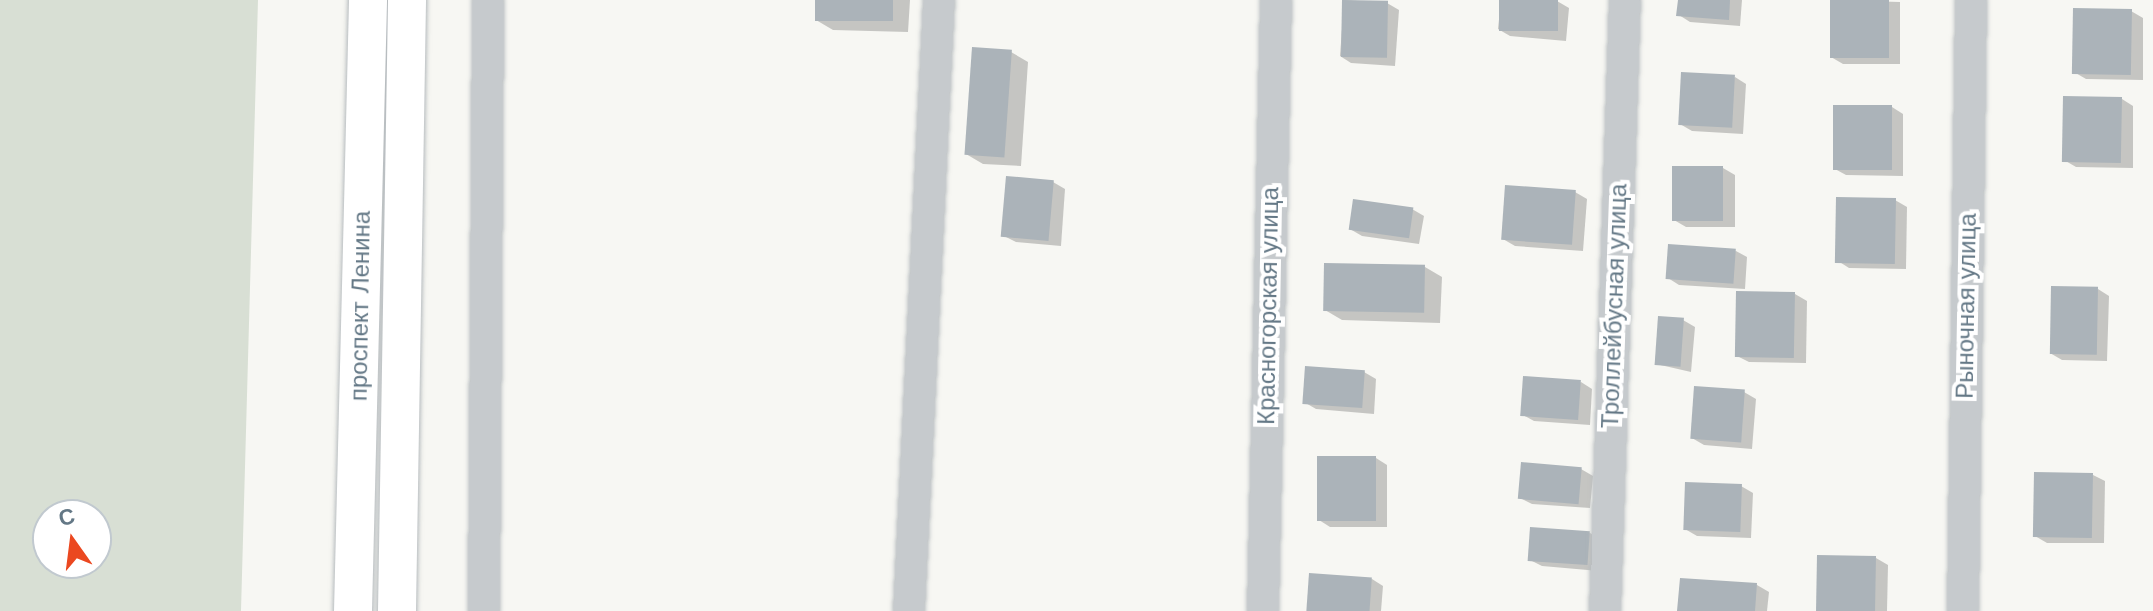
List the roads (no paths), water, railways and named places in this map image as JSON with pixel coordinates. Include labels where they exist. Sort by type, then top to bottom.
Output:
[{"type":"main road","name":"проспект Ленина","points":[[353,611],[368,0]]},
{"type":"main road","points":[[397,611],[407,0]]},
{"type":"street","points":[[484,611],[488,0]]},
{"type":"street","points":[[909,611],[939,0]]},
{"type":"street","name":"Красногорская улица","points":[[1263,611],[1276,0]]},
{"type":"street","name":"Троллейбусная улица","points":[[1605,611],[1625,0]]},
{"type":"street","name":"Рыночная улица","points":[[1963,611],[1971,0]]}]
